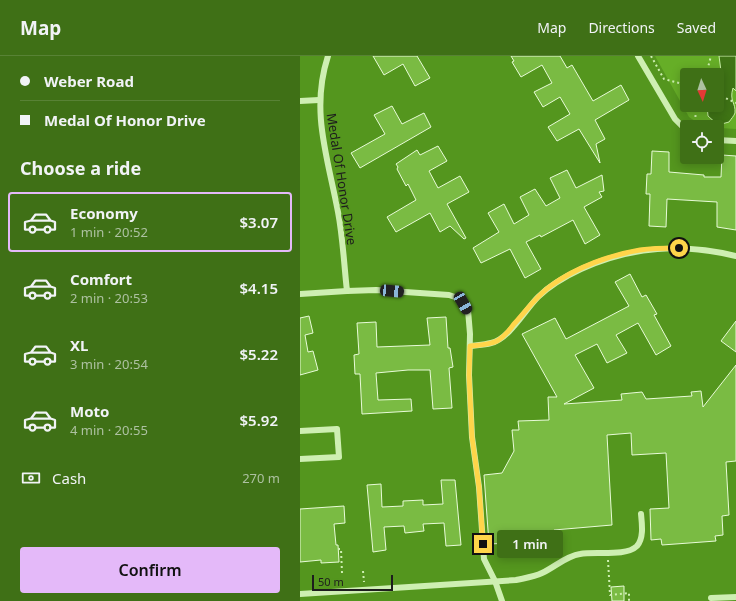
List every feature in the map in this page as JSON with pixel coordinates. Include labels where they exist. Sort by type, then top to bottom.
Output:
[{"type":"lane","name":"Medal Of Honor Drive","points":[[328,56],[321,81],[319,100],[320,125],[339,213],[347,291]]},
{"type":"lane","points":[[638,56],[675,120],[680,125]]},
{"type":"lane","points":[[300,101],[319,100]]},
{"type":"lane","points":[[724,141],[736,142]]},
{"type":"lane","points":[[470,346],[491,344],[497,341],[505,335],[538,297],[552,285],[568,275],[605,260],[638,251],[660,248],[700,249],[736,256]]},
{"type":"lane","points":[[300,294],[376,290],[449,295],[458,298],[468,310],[470,334],[469,375],[472,437],[479,487],[484,558],[495,581],[502,601]]},
{"type":"lane","points":[[300,431],[337,429],[339,457],[300,459]]},
{"type":"lane","points":[[307,601],[303,594],[516,580],[542,573],[565,559],[579,554],[623,553],[636,547],[640,541],[642,526],[641,514]]},
{"type":"lane","points":[[711,598],[736,598]]},
{"type":"path","points":[[651,56],[664,78],[680,83]]},
{"type":"path","points":[[708,68],[711,56]]},
{"type":"path","points":[[724,97],[736,103]]},
{"type":"path","points":[[338,549],[341,549],[342,573]]},
{"type":"path","points":[[608,558],[610,595],[629,593],[629,601]]},
{"type":"path","points":[[363,572],[364,584]]},
{"type":"shaded area","points":[[655,56],[736,56],[736,129],[724,128],[724,120],[694,120],[689,117],[686,112],[724,112],[724,68],[680,68],[680,101]]},
{"type":"shaded area","points":[[719,56],[736,56],[736,91],[733,88],[732,92],[735,114],[729,122],[724,123],[724,120],[712,120],[708,116],[708,112],[724,112],[724,68],[721,68]]},
{"type":"building","points":[[373,56],[417,56],[430,78],[415,86],[403,64],[384,75]]},
{"type":"building","points":[[511,56],[560,56],[567,68],[572,65],[593,101],[621,85],[629,100],[595,120],[605,139],[596,144],[600,163],[579,129],[557,141],[548,127],[570,114],[560,97],[543,107],[534,92],[552,83],[542,65],[521,77],[512,62],[514,61]]},
{"type":"building","points":[[392,106],[402,124],[424,113],[431,127],[360,168],[351,153],[385,134],[374,115]]},
{"type":"building","points":[[438,146],[447,161],[429,171],[438,188],[460,176],[469,192],[447,204],[466,238],[464,239],[450,226],[440,232],[430,213],[396,232],[387,217],[416,200],[408,184],[406,186],[396,164],[417,150],[420,155]]},
{"type":"building","points":[[652,151],[669,152],[669,172],[704,175],[704,177],[721,177],[722,164],[724,164],[724,155],[736,156],[736,230],[717,227],[717,202],[667,199],[666,227],[649,226],[650,194],[646,194],[647,174],[651,174]]},
{"type":"building","points":[[567,170],[576,188],[602,175],[604,191],[599,192],[602,197],[584,207],[600,235],[585,244],[573,220],[541,237],[540,235],[526,242],[541,269],[525,278],[510,249],[481,263],[473,248],[499,232],[488,213],[504,204],[514,224],[529,215],[520,197],[535,189],[546,206],[560,198],[550,178]]},
{"type":"building","points":[[630,274],[642,297],[646,295],[657,314],[654,315],[671,346],[656,355],[638,323],[616,335],[627,353],[607,363],[597,344],[575,355],[594,388],[564,404],[622,400],[621,394],[642,392],[646,399],[692,396],[691,392],[701,391],[703,407],[736,365],[736,461],[726,462],[729,515],[722,516],[723,535],[715,536],[716,541],[662,545],[661,539],[651,540],[650,509],[669,508],[666,453],[632,455],[631,433],[607,435],[612,525],[554,530],[555,541],[489,544],[484,475],[502,473],[514,451],[512,430],[519,430],[518,421],[549,420],[548,397],[557,397],[522,334],[555,318],[566,339],[629,306],[615,282]]},
{"type":"building","points":[[309,316],[313,333],[305,335],[308,352],[313,351],[318,370],[300,375],[300,318]]},
{"type":"building","points":[[446,317],[448,348],[450,348],[453,367],[449,368],[452,408],[433,409],[430,370],[408,370],[376,373],[378,400],[411,399],[412,411],[362,414],[360,374],[355,374],[354,355],[359,354],[357,323],[376,322],[377,347],[430,345],[427,318]]},
{"type":"building","points":[[736,321],[736,352],[721,341]]},
{"type":"building","points":[[441,480],[455,480],[461,545],[446,546],[444,523],[423,524],[424,531],[405,533],[404,526],[384,527],[386,550],[373,552],[367,485],[381,484],[382,507],[403,506],[403,501],[423,500],[423,505],[443,504]]},
{"type":"building","points":[[344,506],[345,523],[334,524],[336,545],[338,545],[339,562],[321,563],[321,560],[300,562],[300,509]]},
{"type":"building","points":[[624,586],[624,601],[612,601],[611,587]]},
{"type":"route","points":[[483,544],[479,487],[472,437],[469,375],[470,346],[491,344],[497,341],[505,335],[538,297],[552,285],[568,275],[616,256],[638,251],[679,248]]}]
